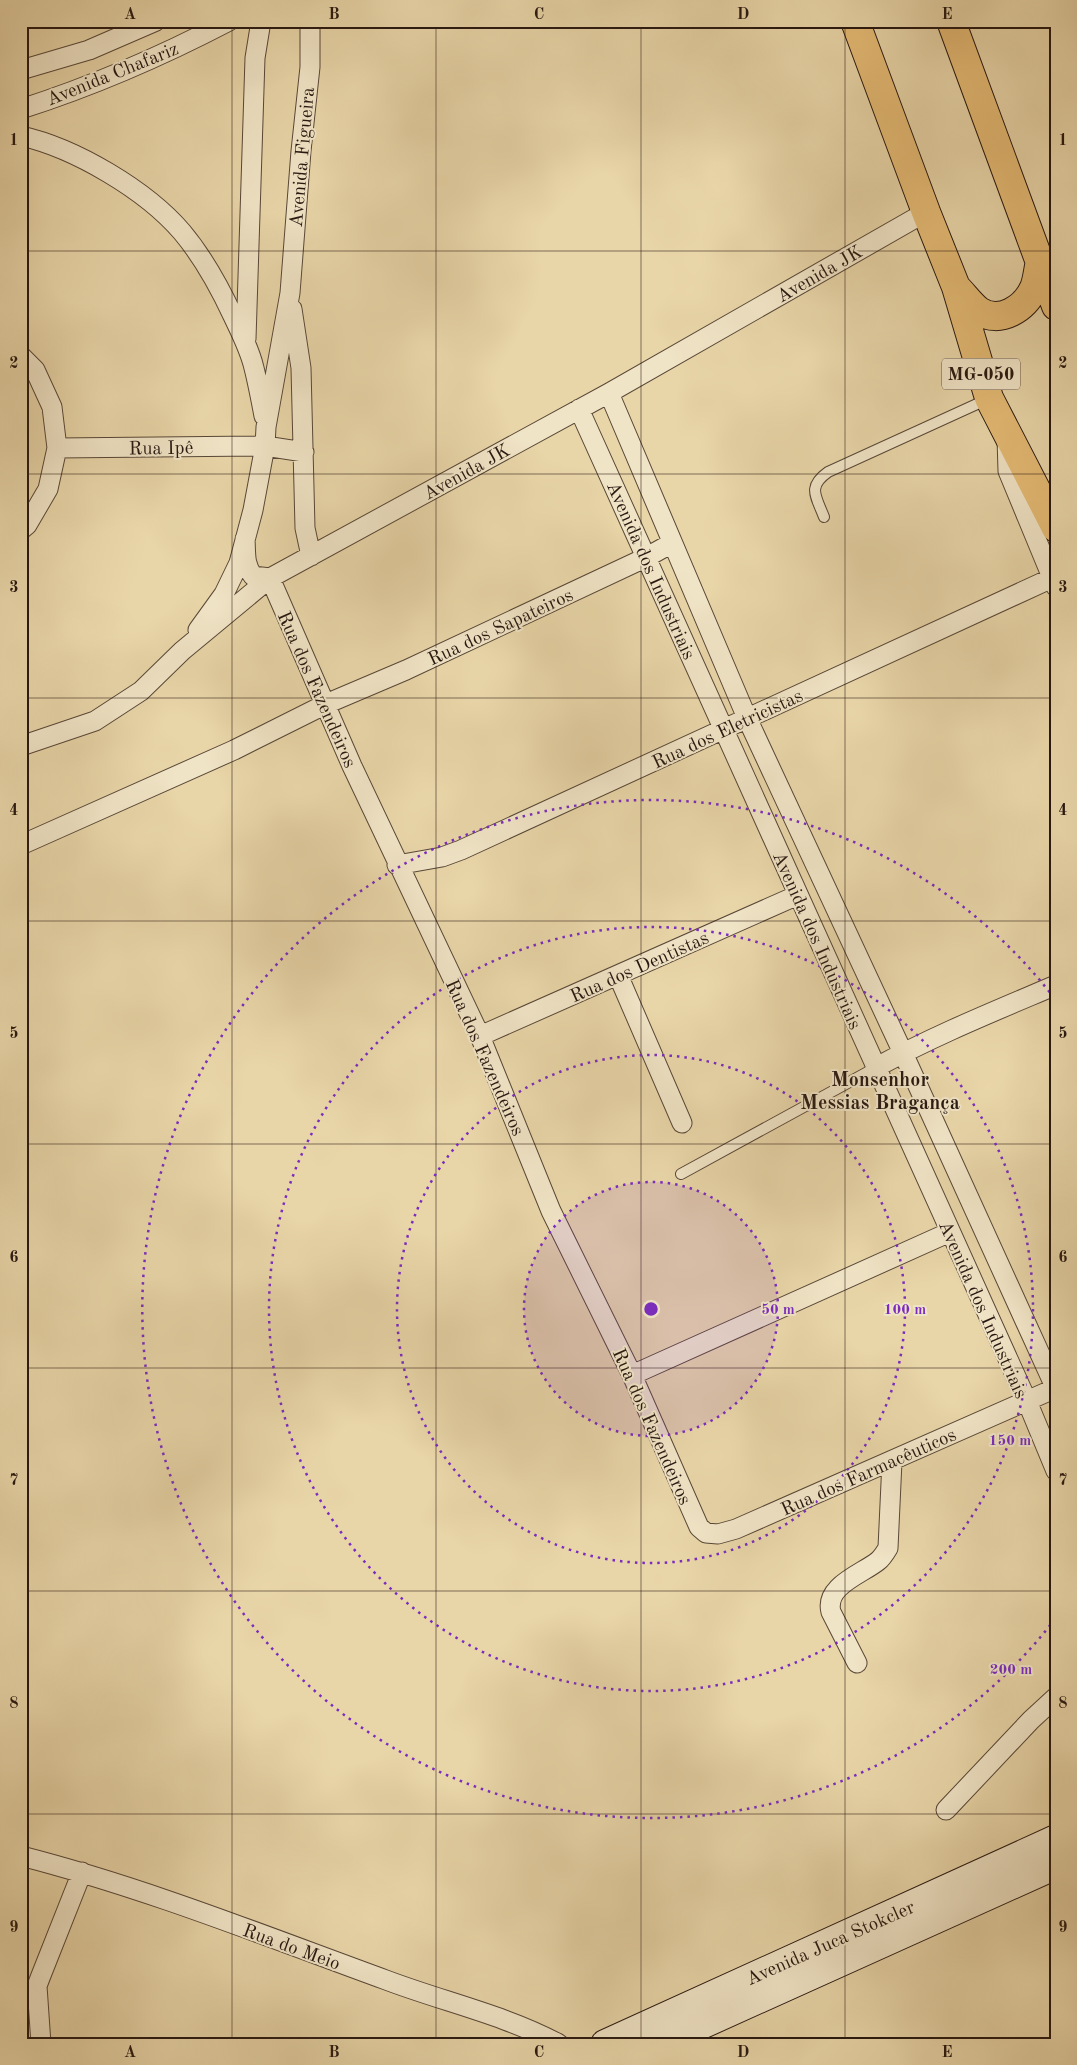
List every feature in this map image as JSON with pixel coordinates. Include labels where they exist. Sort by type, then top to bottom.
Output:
[{"type":"highway","points":[[950,21],[1046,266],[1056,306]]},
{"type":"highway","name":"MG-050","points":[[859,27],[926,212],[956,286],[989,398],[1056,528]]},
{"type":"highway","points":[[956,286],[978,310],[985,314],[995,316],[1008,314],[1021,307],[1046,266]]},
{"type":"main road","name":"Avenida Juca Stokcler","points":[[604,2044],[1056,1839]]},
{"type":"main road","name":"Avenida Juca Stokcler","points":[[659,2044],[700,2035],[1056,1866]]},
{"type":"street","name":"Avenida Chafariz","points":[[21,70],[89,50],[156,21]]},
{"type":"street","name":"Avenida Chafariz","points":[[21,109],[64,95],[127,70],[229,21]]},
{"type":"street","points":[[246,343],[255,58],[261,21]]},
{"type":"street","name":"Avenida Figueira","points":[[182,651],[224,594],[239,564],[254,510],[290,293],[300,150],[310,67],[310,21]]},
{"type":"street","points":[[21,136],[39,140],[93,165],[142,194],[181,232],[218,285],[246,343],[254,367],[266,437]]},
{"type":"street","name":"Avenida JK","points":[[21,746],[95,721],[141,691],[182,651],[270,578],[609,393],[926,212]]},
{"type":"street","name":"Avenida Figueira","points":[[290,293],[301,368],[305,528],[312,556]]},
{"type":"street","points":[[21,356],[34,370],[52,407],[57,448],[48,489],[27,525],[21,530]]},
{"type":"street","name":"Avenida dos Industriais","points":[[609,393],[747,718],[903,1052],[1056,1388]]},
{"type":"street","name":"Avenida dos Industriais","points":[[579,409],[1056,1471]]},
{"type":"street","points":[[1007,432],[1008,471],[1054,583]]},
{"type":"street","name":"Rua Ipê","points":[[57,448],[266,437],[304,452]]},
{"type":"street","points":[[246,539],[248,570],[253,576],[270,578]]},
{"type":"street","name":"Rua dos Sapateiros","points":[[21,845],[234,750],[326,704],[406,670],[647,557],[672,542]]},
{"type":"street","name":"Rua dos Fazendeiros","points":[[270,578],[397,865],[480,1036],[551,1210],[632,1376],[696,1519],[706,1533]]},
{"type":"street","name":"Rua dos Eletricistas","points":[[397,865],[442,857],[461,850],[747,718],[1054,583]]},
{"type":"street","name":"Rua dos Dentistas","points":[[480,1036],[798,895]]},
{"type":"street","points":[[618,975],[682,1123]]},
{"type":"street","points":[[875,1068],[903,1052],[1056,984]]},
{"type":"street","points":[[632,1376],[950,1232]]},
{"type":"street","name":"Rua dos Farmacêuticos","points":[[706,1533],[718,1534],[736,1529],[1056,1388]]},
{"type":"street","points":[[857,1664],[831,1612],[829,1604],[831,1597],[842,1585],[880,1560],[888,1548],[892,1461]]},
{"type":"street","points":[[946,1810],[1031,1720],[1056,1698]]},
{"type":"street","name":"Rua do Meio","points":[[21,1856],[82,1872],[183,1905],[422,1994],[507,2020],[560,2044]]},
{"type":"street","points":[[41,2044],[38,1986],[82,1872]]},
{"type":"lane","points":[[824,517],[814,490],[818,480],[828,472],[989,398]]},
{"type":"lane","points":[[681,1174],[875,1068]]},
{"type":"district","name":"Monsenhor Messias Bragança","points":[[880,1090]]}]
